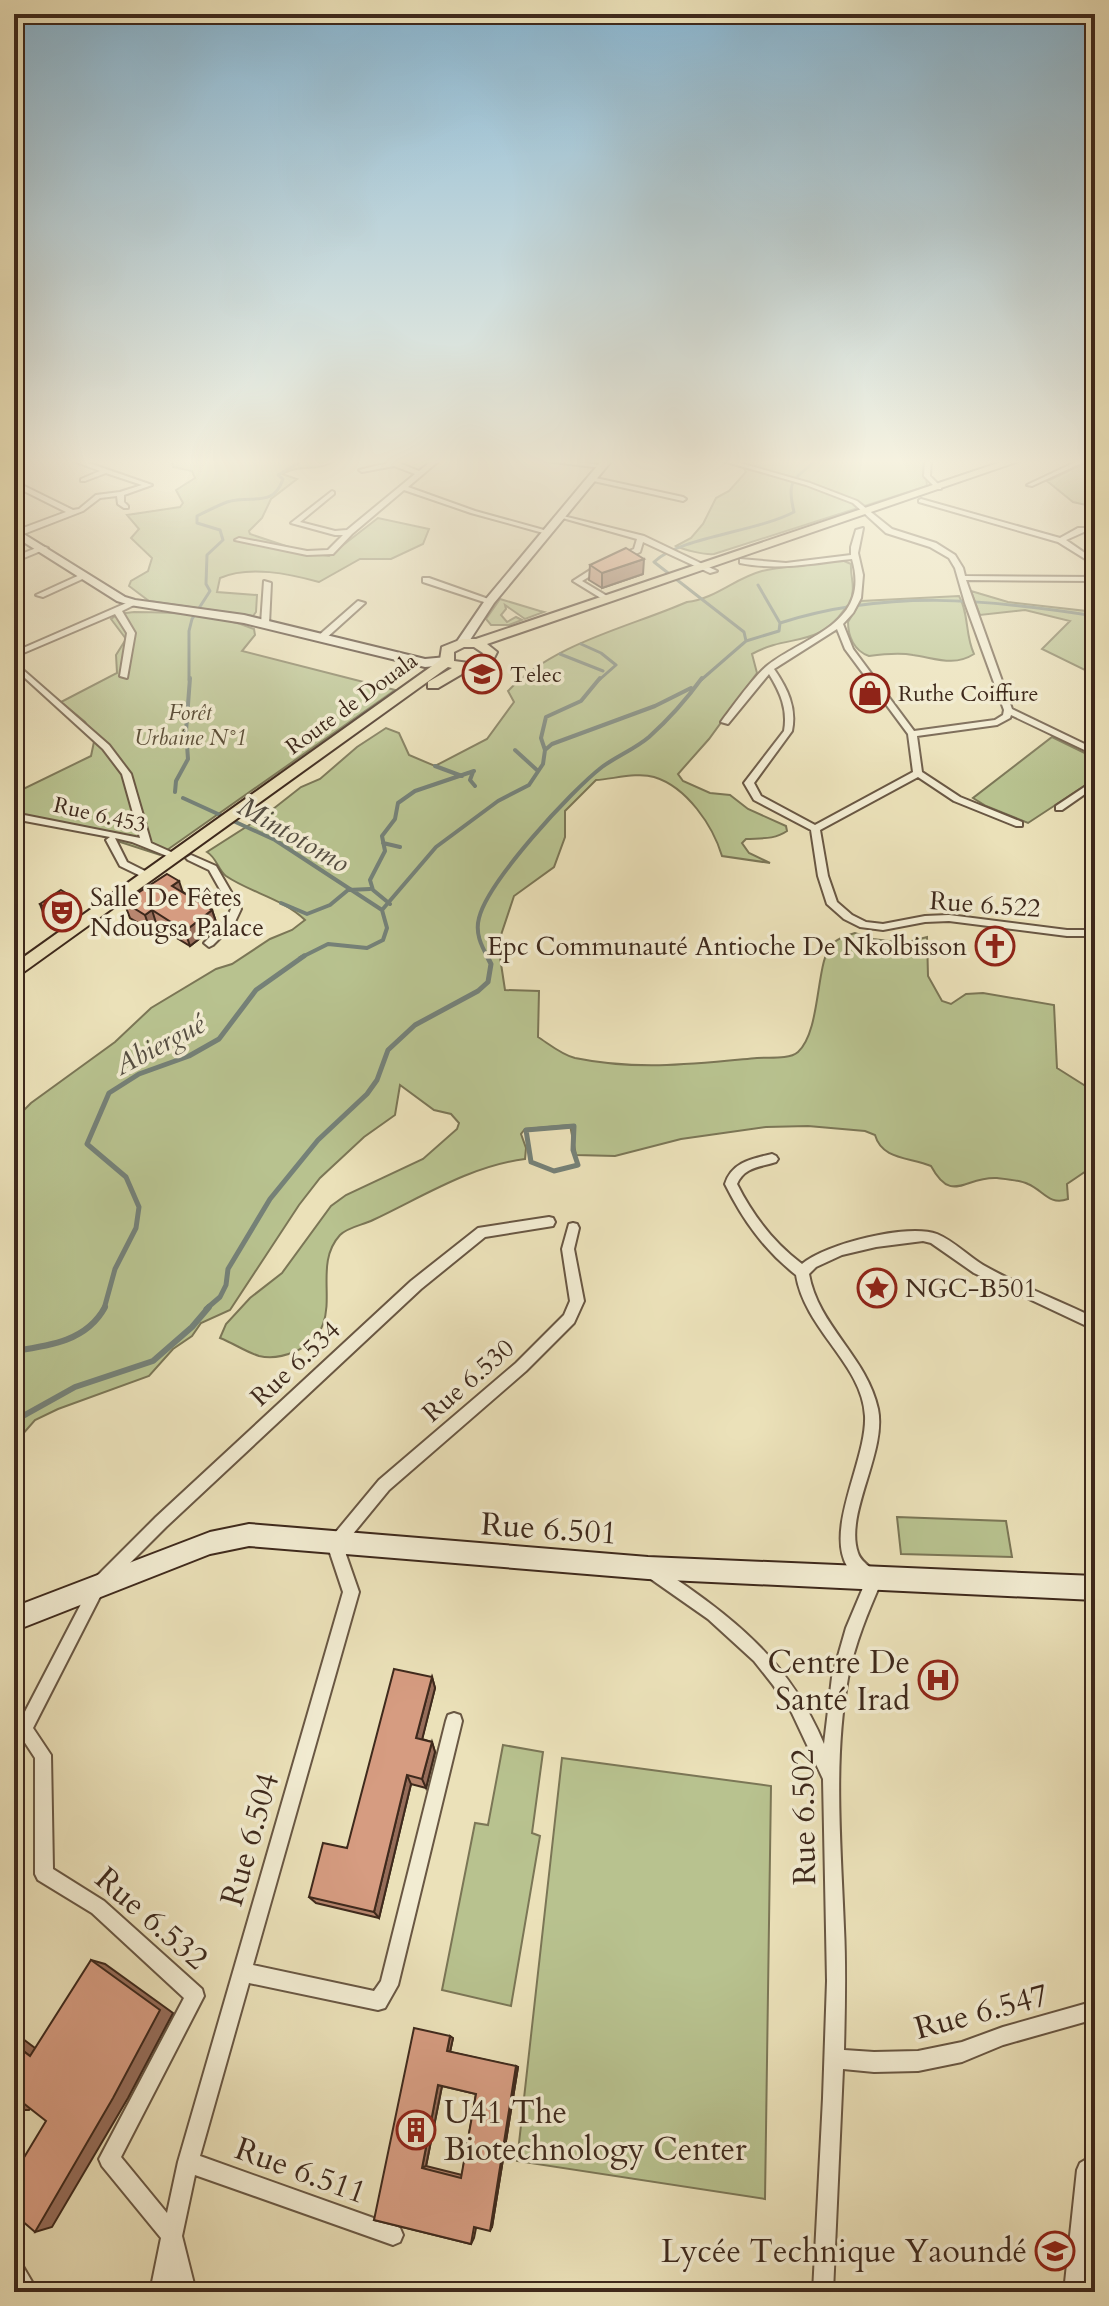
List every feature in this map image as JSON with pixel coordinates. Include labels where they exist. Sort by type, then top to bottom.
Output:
[{"type":"main road","points":[[476,646],[604,598],[712,567]]},
{"type":"main road","points":[[476,646],[564,621],[714,567]]},
{"type":"main road","points":[[14,986],[183,857],[407,701],[464,667],[486,661],[476,646]]},
{"type":"main road","name":"Route de Douala","points":[[233,821],[447,661],[447,650],[476,646]]},
{"type":"main road","points":[[447,661],[464,667]]},
{"type":"main road","points":[[14,973],[148,876],[183,857]]},
{"type":"street","points":[[71,567],[134,603],[198,610],[425,663],[447,661]]},
{"type":"street","points":[[476,646],[490,601],[518,567]]},
{"type":"street","points":[[603,567],[578,579],[579,584],[604,598]]},
{"type":"street","points":[[725,722],[769,668],[801,652],[839,624],[853,607],[860,586],[856,567]]},
{"type":"street","points":[[912,734],[997,722],[1007,716],[1008,710],[958,567]]},
{"type":"street","points":[[40,595],[85,576]]},
{"type":"street","points":[[962,578],[1095,579]]},
{"type":"street","points":[[426,580],[490,601]]},
{"type":"street","points":[[265,624],[267,583]]},
{"type":"street","points":[[14,655],[134,603]]},
{"type":"street","points":[[321,638],[361,603]]},
{"type":"street","points":[[117,610],[131,633],[124,676]]},
{"type":"street","points":[[839,624],[849,649],[912,734],[918,773],[957,799],[1019,824]]},
{"type":"street","points":[[14,664],[106,747],[126,774],[147,844]]},
{"type":"street","points":[[769,668],[786,695],[791,721],[788,731],[749,783],[757,798],[815,829],[918,773]]},
{"type":"street","points":[[1008,710],[1095,752]]},
{"type":"street","points":[[1059,808],[1095,783]]},
{"type":"street","name":"Rue 6.453","points":[[14,816],[147,844],[213,868],[236,909],[230,922],[209,943]]},
{"type":"street","name":"Rue 6.522","points":[[815,829],[823,876],[832,904],[864,925],[883,927],[949,918],[1067,933],[1095,933]]},
{"type":"street","points":[[111,840],[123,864],[148,876]]},
{"type":"street","points":[[772,1159],[740,1169],[733,1175],[731,1184],[744,1212],[767,1243],[802,1272],[819,1320],[865,1382],[870,1402],[871,1437],[856,1494],[848,1547],[854,1562],[874,1580]]},
{"type":"street","name":"Rue 6.534","points":[[99,1584],[294,1396],[438,1267],[482,1232],[549,1222]]},
{"type":"street","name":"Rue 6.530","points":[[335,1544],[384,1485],[521,1367],[569,1319],[577,1301],[568,1249],[573,1228]]},
{"type":"street","points":[[802,1272],[819,1257],[841,1249],[923,1236],[935,1239],[979,1269],[1095,1324]]},
{"type":"street","name":"Rue 6.501","points":[[14,1619],[210,1543],[249,1535],[648,1568],[1095,1588]]},
{"type":"street","name":"Rue 6.504","points":[[160,2292],[188,2162],[351,1592],[335,1544]]},
{"type":"street","points":[[648,1568],[703,1605],[760,1653],[782,1682],[810,1732],[831,1780]]},
{"type":"street","name":"Rue 6.502","points":[[823,2292],[836,1980],[832,1729],[840,1672],[856,1613],[874,1580]]},
{"type":"street","name":"Rue 6.532","points":[[99,1584],[24,1729],[43,1755],[44,1874],[98,1907],[195,1996],[109,2159],[172,2235],[186,2292]]},
{"type":"street","points":[[242,1972],[378,2001],[389,1985],[454,1721]]},
{"type":"street","name":"Rue 6.547","points":[[833,2058],[874,2062],[918,2061],[962,2052],[1003,2036],[1095,2010]]},
{"type":"street","name":"Rue 6.511","points":[[188,2162],[393,2235]]},
{"type":"street","points":[[1074,2292],[1087,2170],[1095,2164]]},
{"type":"street","points":[[14,2270],[28,2292]]},
{"type":"green space","points":[[149,567],[346,567],[319,582],[256,571],[220,578],[217,592],[257,595],[253,616],[149,601],[129,586],[131,581],[148,571]]},
{"type":"green space","points":[[851,567],[853,591],[849,604],[834,622],[813,636],[752,654],[757,673],[709,739],[678,774],[683,781],[710,793],[730,795],[748,809],[786,826],[787,831],[777,836],[746,839],[742,843],[749,853],[770,863],[722,856],[712,832],[697,809],[666,782],[641,775],[596,780],[565,811],[565,837],[554,867],[514,896],[498,944],[505,990],[539,991],[538,1037],[575,1058],[644,1065],[784,1057],[794,1055],[806,1042],[815,1012],[823,964],[833,943],[855,933],[904,943],[927,937],[928,976],[942,1001],[951,1004],[966,994],[983,993],[1054,1005],[1057,1068],[1095,1092],[1095,1165],[1067,1184],[1068,1199],[1051,1199],[1028,1184],[997,1178],[960,1186],[946,1184],[931,1166],[890,1153],[875,1135],[865,1131],[808,1126],[766,1127],[681,1139],[615,1156],[576,1155],[570,1125],[525,1129],[521,1134],[526,1148],[525,1159],[466,1175],[340,1235],[331,1249],[327,1265],[326,1313],[312,1341],[290,1354],[268,1357],[220,1338],[226,1324],[250,1298],[282,1273],[331,1206],[346,1195],[423,1159],[457,1129],[459,1123],[451,1114],[434,1110],[400,1085],[395,1115],[364,1137],[320,1178],[230,1310],[201,1323],[192,1336],[173,1349],[149,1376],[35,1420],[14,1444],[14,1120],[31,1103],[115,1042],[151,1008],[305,920],[286,906],[226,876],[207,852],[268,813],[301,787],[320,779],[357,747],[386,728],[399,733],[409,755],[435,766],[487,739],[514,702],[508,691],[547,660],[592,638],[707,597],[752,574],[772,569]]},
{"type":"green space","points":[[971,591],[1008,602],[1095,612],[1095,675],[1042,649],[1070,621],[1025,610],[980,615]]},
{"type":"green space","points":[[959,596],[974,654],[967,658],[952,661],[902,654],[869,656],[859,651],[849,633],[848,622],[861,601]]},
{"type":"green space","points":[[500,599],[544,612],[525,619],[505,605],[506,609],[501,615],[507,622],[516,617],[522,620],[509,625],[491,625],[486,619]]},
{"type":"green space","name":"Forêt Urbaine N°1","points":[[118,614],[195,615],[240,624],[254,629],[255,635],[242,651],[395,690],[160,855],[77,828],[14,815],[14,798],[19,791],[91,756],[95,737],[85,722],[61,702],[117,673],[116,655],[126,639],[111,619]]},
{"type":"green space","points":[[1052,737],[1095,758],[1095,779],[1028,823],[973,798]]},
{"type":"green space","points":[[897,1517],[1006,1521],[1012,1557],[901,1554]]},
{"type":"green space","points":[[503,1745],[543,1752],[532,1833],[540,1836],[511,2006],[442,1990],[475,1823],[488,1825]]},
{"type":"green space","points":[[562,1758],[771,1786],[765,2199],[517,2161]]},
{"type":"building","points":[[592,567],[621,567],[602,573]]},
{"type":"building","points":[[167,874],[179,881],[172,886],[212,910],[185,931],[152,910],[145,915],[124,902]]},
{"type":"building","points":[[61,890],[76,899],[54,913],[40,904]]},
{"type":"building","points":[[394,1669],[432,1677],[416,1738],[432,1742],[422,1779],[407,1775],[374,1912],[309,1897],[323,1843],[347,1848]]},
{"type":"building","points":[[91,1960],[160,2010],[35,2232],[14,2214],[14,2174],[46,2121],[18,2099],[14,2106],[14,2044],[30,2056]]},
{"type":"building","name":"U41 The Biotechnology Center","points":[[414,2028],[450,2036],[447,2051],[516,2066],[490,2231],[474,2227],[471,2244],[374,2220]],"holes":[[[438,2085],[476,2094],[461,2178],[422,2168]]]},
{"type":"waterway","name":"Mintotomo","points":[[189,680],[189,631],[192,619],[210,591],[206,584],[207,567]]},
{"type":"waterway","name":"Abiergué","points":[[660,567],[744,632],[746,641]]},
{"type":"waterway","name":"Abiergué","points":[[758,585],[780,623]]},
{"type":"waterway","points":[[780,623],[859,605],[937,600],[1015,605],[1095,616]]},
{"type":"waterway","name":"Abiergué","points":[[746,641],[779,631],[780,623]]},
{"type":"waterway","name":"Abiergué","points":[[701,680],[746,641]]},
{"type":"waterway","points":[[581,644],[601,653],[616,665],[599,680]]},
{"type":"waterway","points":[[560,654],[603,671]]},
{"type":"waterway","name":"Mintotomo","points":[[175,792],[176,781],[188,759],[186,731],[190,678]]},
{"type":"waterway","points":[[545,750],[541,738],[546,717],[581,701],[600,678]]},
{"type":"waterway","points":[[206,1309],[220,1297],[226,1285],[228,1269],[270,1199],[318,1140],[367,1094],[377,1080],[388,1050],[415,1025],[478,991],[488,982],[491,964],[478,934],[479,918],[514,860],[588,779],[649,737],[702,678]]},
{"type":"waterway","name":"Abiergué","points":[[545,750],[552,744],[655,706],[691,688]]},
{"type":"waterway","points":[[515,750],[538,771]]},
{"type":"waterway","name":"Abiergué","points":[[388,903],[436,847],[498,801],[529,785],[543,764],[545,750]]},
{"type":"waterway","points":[[435,766],[461,776]]},
{"type":"waterway","points":[[461,776],[474,771]]},
{"type":"waterway","points":[[473,772],[470,780],[475,786]]},
{"type":"waterway","points":[[383,843],[382,836],[395,819],[398,803],[415,791],[461,776]]},
{"type":"waterway","name":"Mintotomo","points":[[183,798],[275,840],[351,890]]},
{"type":"waterway","points":[[383,843],[400,847]]},
{"type":"waterway","points":[[383,843],[385,851],[370,880],[373,890],[388,903]]},
{"type":"waterway","points":[[351,890],[370,889]]},
{"type":"waterway","points":[[281,903],[307,914],[330,905],[351,890]]},
{"type":"waterway","name":"Mintotomo","points":[[351,890],[382,910]]},
{"type":"waterway","name":"Abiergué","points":[[382,910],[388,903]]},
{"type":"waterway","name":"Abiergué","points":[[304,956],[328,944],[367,948],[383,940],[387,928],[382,910]]},
{"type":"waterway","name":"Abiergué","points":[[104,1308],[115,1269],[136,1228],[139,1207],[126,1177],[87,1144],[109,1093],[139,1074],[189,1056],[219,1039],[256,990],[304,956]]},
{"type":"waterway","name":"Abiergué","points":[[300,958],[304,956]]},
{"type":"waterway","points":[[574,1126],[573,1150],[578,1165],[554,1171],[531,1162],[526,1130],[574,1126]]},
{"type":"waterway","points":[[14,1421],[75,1387],[153,1361],[192,1327],[209,1307]]},
{"type":"waterway","name":"Abiergué","points":[[14,1351],[53,1344],[78,1335],[104,1308]]},
{"type":"place","name":"Telec","points":[[482,674]]},
{"type":"place","name":"Ruthe Coiffure","points":[[870,693]]},
{"type":"place","name":"Salle De Fêtes Ndougsa Palace","points":[[62,912]]},
{"type":"place","name":"Epc Communauté Antioche De Nkolbisson","points":[[995,946]]},
{"type":"place","name":"NGC-B501","points":[[877,1288]]},
{"type":"place","name":"Centre De Santé Irad","points":[[938,1680]]},
{"type":"place","name":"U41 The Biotechnology Center","points":[[416,2130]]},
{"type":"place","name":"Lycée Technique Yaoundé","points":[[1055,2251]]}]
